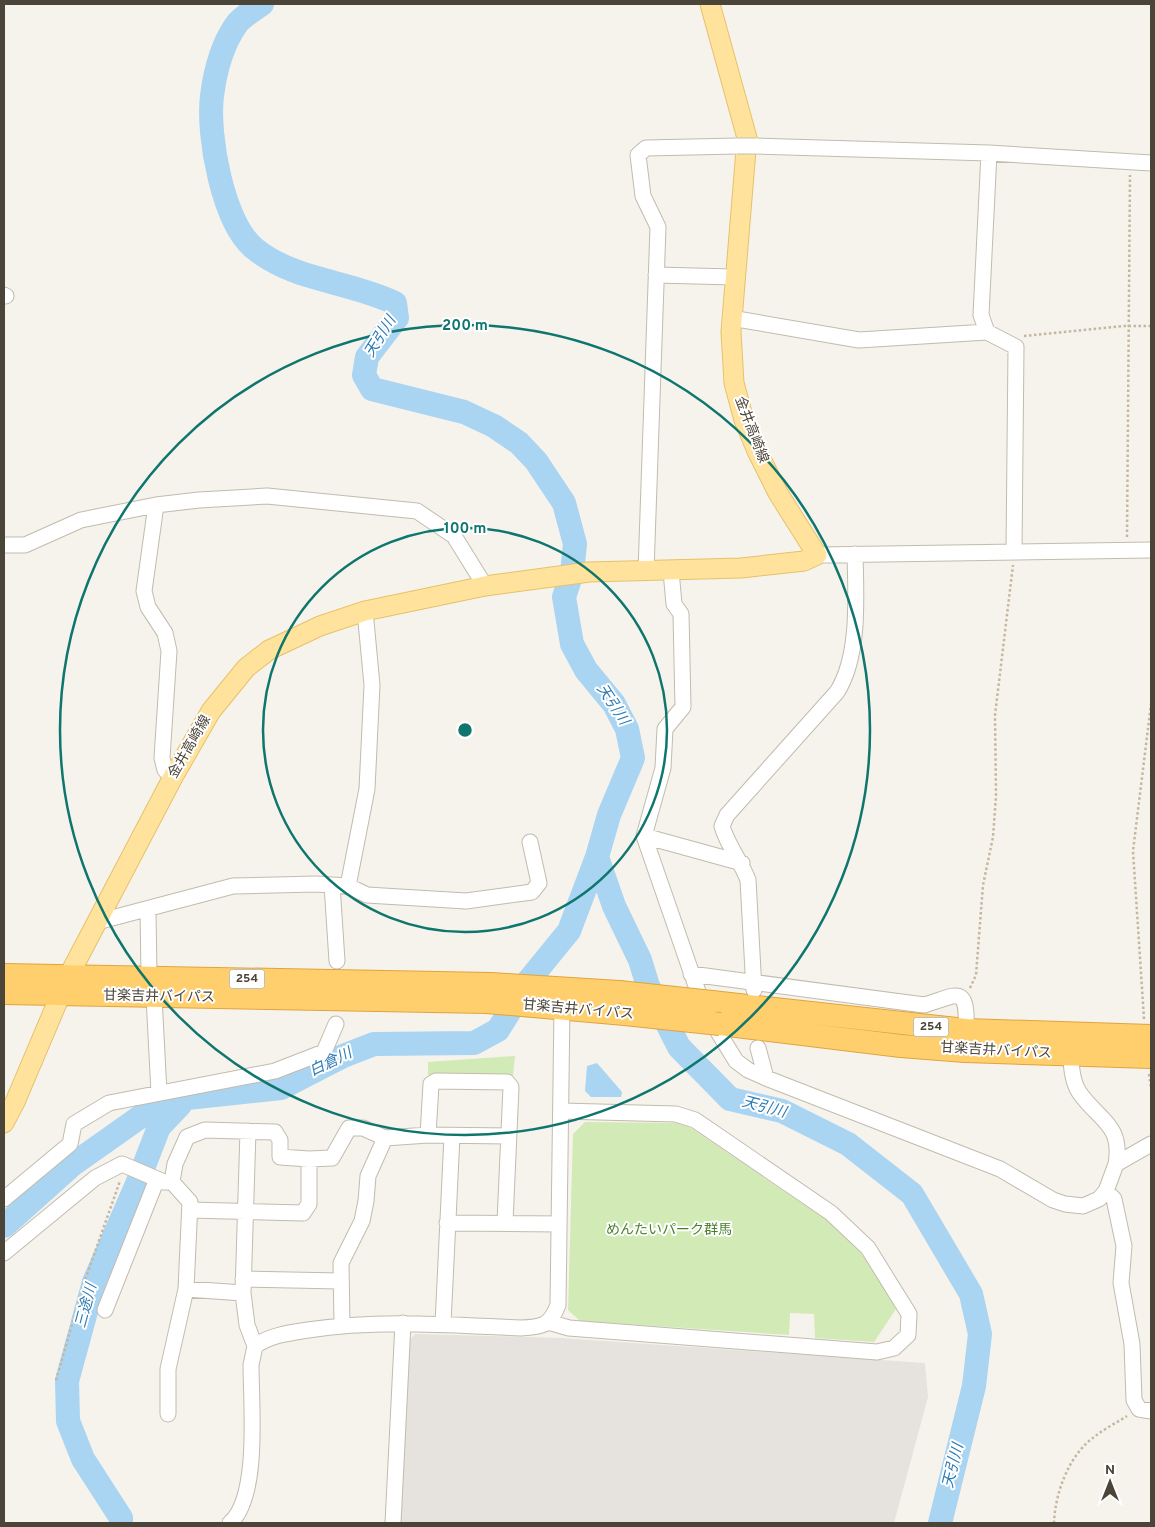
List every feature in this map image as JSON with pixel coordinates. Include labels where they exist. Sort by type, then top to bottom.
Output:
[{"type":"highway","name":"甘楽吉井バイパス","points":[[4,975],[64,986]]},
{"type":"highway","name":"甘楽吉井バイパス","points":[[4,993],[64,986],[489,993],[542,996],[619,992],[966,1030],[1149,1043]]},
{"type":"highway","name":"甘楽吉井バイパス","points":[[542,996],[562,1007],[901,1046],[965,1051],[1071,1054],[1149,1043]]},
{"type":"main road","name":"金井高崎線","points":[[710,4],[747,138],[731,318],[731,361],[734,383],[744,420],[778,493],[817,555]]},
{"type":"main road","points":[[646,571],[741,568],[804,561],[817,555]]},
{"type":"main road","name":"金井高崎線","points":[[4,1123],[15,1102],[64,986],[173,777],[211,711],[246,668],[269,650],[290,639],[320,626],[366,611],[485,586],[589,572],[646,571]]},
{"type":"street","points":[[646,571],[658,227],[643,196],[638,155],[646,148],[756,146],[989,154],[1151,163]]},
{"type":"street","points":[[987,332],[981,315],[989,154]]},
{"type":"street","points":[[656,275],[734,277]]},
{"type":"street","points":[[731,318],[859,340],[987,332],[1016,347],[1014,552]]},
{"type":"street","points":[[4,545],[25,545],[81,520],[156,505],[199,500],[267,496],[417,512],[454,536],[485,586]]},
{"type":"street","points":[[156,505],[144,591],[148,607],[165,633],[169,651],[162,758],[165,770],[173,777]]},
{"type":"street","points":[[817,555],[1151,550]]},
{"type":"street","points":[[753,986],[748,880],[742,864],[724,837],[722,826],[727,815],[837,692],[844,680],[856,606],[855,554]]},
{"type":"street","points":[[670,571],[674,604],[680,614],[683,707],[665,728],[662,768],[644,836],[704,1009],[736,1061],[748,1070],[766,1078],[1000,1168],[1059,1202],[1083,1206],[1099,1199],[1106,1190],[1116,1164],[1119,1148],[1114,1130],[1078,1091],[1071,1071],[1071,1054]]},
{"type":"street","points":[[348,886],[367,789],[372,685],[366,611]]},
{"type":"street","points":[[644,836],[742,864]]},
{"type":"street","points":[[97,922],[233,886],[348,886],[367,895],[466,901],[532,892],[539,883],[530,842]]},
{"type":"street","points":[[332,885],[337,961]]},
{"type":"street","points":[[148,910],[151,987],[159,1093]]},
{"type":"street","points":[[691,974],[753,986],[924,1005],[949,995],[956,996],[962,999],[967,1010],[966,1030]]},
{"type":"street","points":[[255,1346],[266,1338],[342,1325],[404,1323],[521,1328],[539,1327],[553,1319],[558,1305],[562,1007]]},
{"type":"street","points":[[4,1199],[70,1144],[74,1124],[109,1102],[275,1071],[324,1052],[336,1024]]},
{"type":"street","points":[[758,1048],[766,1078]]},
{"type":"street","points":[[428,1135],[431,1084],[436,1080],[508,1082],[511,1088],[505,1222]]},
{"type":"street","points":[[548,1322],[570,1328],[877,1352],[894,1348],[908,1335],[909,1314],[868,1248],[831,1212],[695,1120],[676,1114],[560,1111]]},
{"type":"street","points":[[105,1310],[159,1179],[175,1164],[187,1137],[205,1130],[275,1132],[280,1140],[280,1157],[309,1159],[332,1158],[349,1128],[363,1128],[386,1138],[428,1135],[509,1136]]},
{"type":"street","points":[[233,1522],[250,1483],[251,1365],[255,1346],[247,1325],[243,1286],[248,1132]]},
{"type":"street","points":[[442,1324],[452,1136]]},
{"type":"street","points":[[342,1325],[341,1263],[362,1221],[368,1176],[386,1138]]},
{"type":"street","points":[[1116,1164],[1151,1144]]},
{"type":"street","points":[[190,1210],[303,1213],[309,1204],[309,1159]]},
{"type":"street","points":[[4,1253],[95,1178],[122,1164],[159,1179],[190,1202],[186,1289],[168,1369],[168,1414]]},
{"type":"street","points":[[1106,1190],[1114,1200],[1124,1246],[1121,1282],[1132,1344],[1134,1400],[1145,1410]]},
{"type":"street","points":[[447,1223],[505,1222],[559,1224]]},
{"type":"street","points":[[186,1289],[340,1281]]},
{"type":"street","points":[[393,1523],[404,1323]]},
{"type":"path","points":[[1127,550],[1130,161]]},
{"type":"path","points":[[1002,339],[1124,326],[1151,326]]},
{"type":"path","points":[[962,999],[974,983],[976,975],[983,885],[993,837],[996,796],[995,715],[1014,552]]},
{"type":"path","points":[[1149,1043],[1133,851],[1151,704]]},
{"type":"path","points":[[56,1380],[84,1283],[127,1166]]},
{"type":"path","points":[[1054,1523],[1061,1489],[1070,1466],[1079,1452],[1093,1437],[1145,1410]]},
{"type":"shaded area","points":[[415,1334],[561,1338],[925,1363],[928,1397],[894,1523],[398,1523],[408,1342]]},
{"type":"green space","points":[[515,1056],[513,1076],[428,1075],[428,1062]]},
{"type":"green space","name":"めんたいパーク群馬","points":[[585,1122],[678,1123],[688,1126],[828,1221],[858,1250],[875,1271],[896,1309],[874,1342],[815,1338],[814,1314],[790,1313],[789,1335],[580,1321],[568,1310],[573,1134]]},
{"type":"water","points":[[597,1063],[622,1092],[621,1097],[591,1097],[585,1091],[587,1066]]},
{"type":"waterway","name":"天引川","points":[[4,1226],[72,1165],[140,1117],[168,1104],[187,1098],[281,1088],[343,1056],[374,1044],[474,1043],[498,1030],[529,980],[569,931],[597,857],[609,815],[633,758],[627,729],[614,704],[586,670],[572,644],[564,597],[572,573],[575,544],[564,503],[536,461],[519,443],[494,426],[464,412],[372,389],[364,375],[367,357],[397,318],[395,303],[287,268],[271,260],[255,249],[244,237],[234,220],[226,200],[215,155],[212,133],[212,96],[220,59],[231,33],[241,19],[262,4]]},
{"type":"waterway","name":"天引川","points":[[597,857],[614,906],[640,960],[648,986],[679,1047],[730,1099],[782,1111],[848,1144],[912,1194],[971,1294],[980,1334],[974,1386],[940,1523]]},
{"type":"waterway","name":"三途川","points":[[121,1523],[121,1518],[83,1459],[68,1421],[67,1381],[94,1282],[137,1184],[159,1127],[180,1105]]},
{"type":"water label","name":"白倉川","points":[[331,1063]]}]
